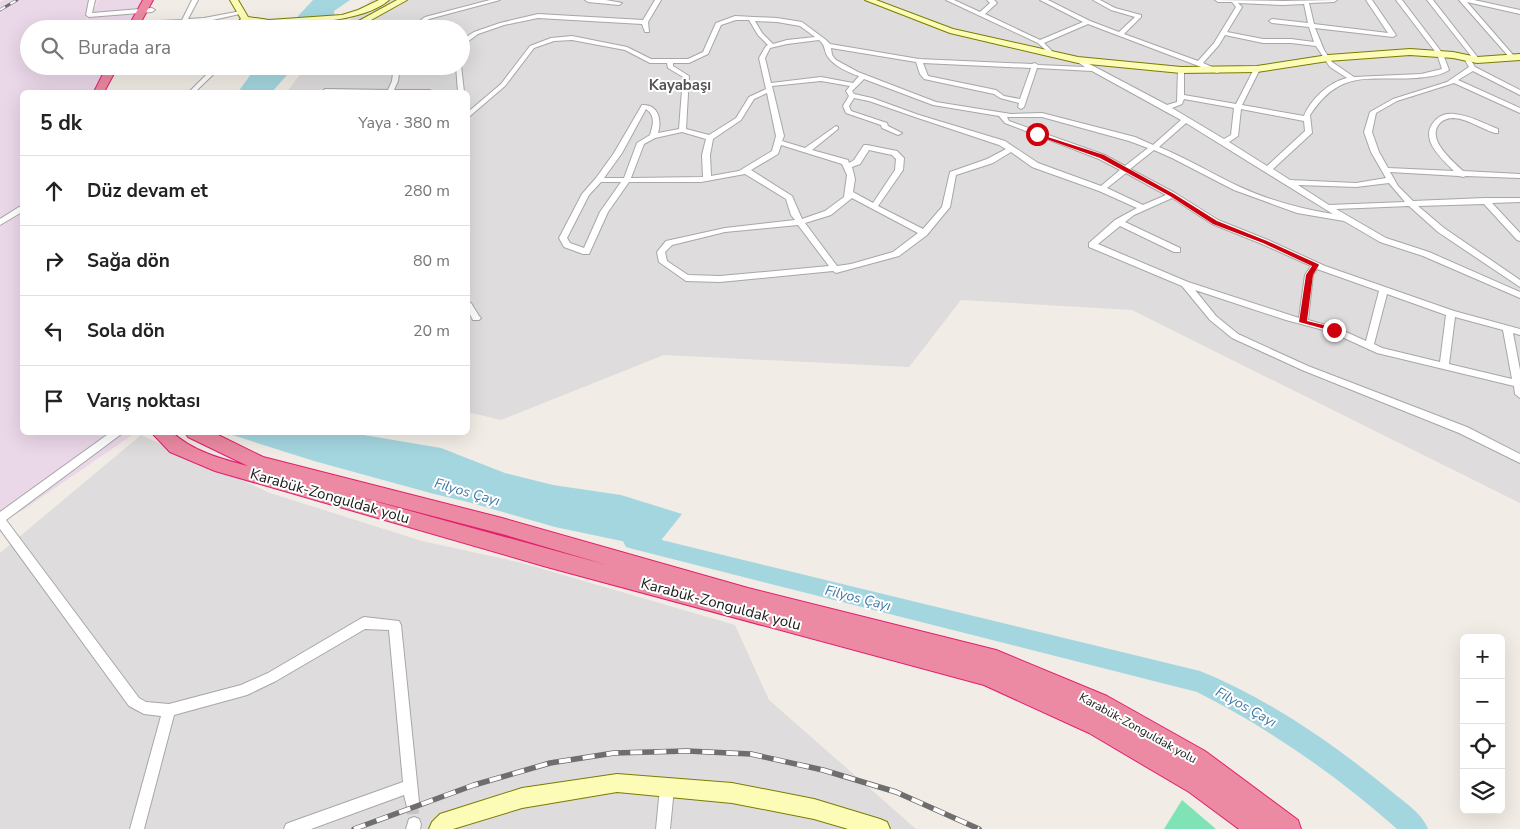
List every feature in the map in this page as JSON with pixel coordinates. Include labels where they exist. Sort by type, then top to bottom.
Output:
[{"type":"highway","points":[[141,20],[147,7],[157,0]]},
{"type":"highway","points":[[100,90],[111,75]]},
{"type":"highway","points":[[109,90],[114,75]]},
{"type":"highway","name":"Karabük-Zonguldak yolu","points":[[163,435],[176,447],[224,466],[547,558],[986,675],[1097,725],[1198,783],[1259,829]]},
{"type":"highway","name":"Karabük-Zonguldak yolu","points":[[200,435],[259,463],[502,526],[748,596],[996,660],[1098,704],[1197,759],[1289,829]]},
{"type":"street","points":[[92,0],[89,15],[147,7]]},
{"type":"street","points":[[185,20],[195,0]]},
{"type":"street","points":[[234,0],[244,20]]},
{"type":"street","points":[[314,20],[342,17],[361,12],[385,0]]},
{"type":"street","points":[[364,20],[399,0]]},
{"type":"street","points":[[424,20],[497,0]]},
{"type":"street","points":[[588,0],[620,10],[645,22]]},
{"type":"street","points":[[647,31],[645,22],[658,0]]},
{"type":"street","points":[[869,0],[950,30],[1078,60],[1181,70],[1217,71],[1257,69],[1328,58],[1410,52],[1440,54],[1467,58],[1520,93]]},
{"type":"street","points":[[949,0],[1040,42],[1052,54]]},
{"type":"street","points":[[982,14],[994,3],[990,0]]},
{"type":"street","points":[[1043,0],[1088,22],[1217,71]]},
{"type":"street","points":[[1096,0],[1113,9],[1139,16],[1120,34]]},
{"type":"street","points":[[1218,0],[1306,2],[1334,0]]},
{"type":"street","points":[[1272,20],[1393,35],[1369,0]]},
{"type":"street","points":[[1268,169],[1309,131],[1306,116],[1314,104],[1340,81],[1433,75],[1446,70],[1440,54],[1399,0]]},
{"type":"street","points":[[1430,0],[1475,64]]},
{"type":"street","points":[[1462,0],[1516,57]]},
{"type":"street","points":[[1466,0],[1520,12]]},
{"type":"street","points":[[1199,64],[1217,44],[1239,7],[1234,1]]},
{"type":"street","points":[[1306,2],[1311,26],[1329,63],[1353,79]]},
{"type":"street","points":[[470,36],[502,24],[538,16],[620,10]]},
{"type":"street","points":[[470,113],[503,85],[532,47],[553,39],[572,38],[596,41],[627,49],[650,61],[689,62],[706,52],[718,24],[735,18],[777,20],[802,24],[828,46],[919,61],[1093,69]]},
{"type":"street","points":[[751,19],[760,34],[772,46]]},
{"type":"street","points":[[1040,42],[1088,22]]},
{"type":"street","points":[[1224,33],[1263,41],[1291,41],[1319,45]]},
{"type":"street","points":[[599,180],[626,182],[707,178],[745,170],[776,152],[780,136],[762,58],[768,47],[787,42],[820,38]]},
{"type":"street","points":[[828,46],[829,55],[834,61],[863,76],[935,104],[1001,114],[1042,115],[1132,139],[1246,191],[1300,211],[1346,219]]},
{"type":"street","points":[[1516,57],[1475,64],[1453,80],[1395,100],[1373,112],[1368,132],[1391,180],[1410,203],[1441,230],[1520,284]]},
{"type":"street","points":[[1078,60],[1186,119],[1383,240],[1426,254],[1520,295]]},
{"type":"street","points":[[919,61],[922,74],[926,78],[996,92],[1002,97],[1023,102]]},
{"type":"street","points":[[670,63],[670,67],[686,76],[682,130]]},
{"type":"street","points":[[1021,115],[1023,102],[1035,65]]},
{"type":"street","points":[[1224,142],[1234,136],[1238,107],[1257,69]]},
{"type":"street","points":[[1166,108],[1180,103],[1181,70]]},
{"type":"street","points":[[194,90],[210,75]]},
{"type":"street","points":[[392,90],[396,75]]},
{"type":"street","points":[[460,75],[461,90]]},
{"type":"street","points":[[852,96],[849,91],[863,76]]},
{"type":"street","points":[[707,178],[706,156],[710,138],[739,119],[751,98],[768,87],[821,79],[854,85]]},
{"type":"street","points":[[1453,80],[1520,111]]},
{"type":"street","points":[[852,96],[846,106],[848,112],[885,124],[884,127],[898,133]]},
{"type":"street","points":[[852,96],[870,99],[1002,143],[1036,164],[1102,189],[1144,208]]},
{"type":"street","points":[[1180,96],[1307,119]]},
{"type":"street","points":[[641,143],[626,182],[604,212],[586,252],[566,245],[563,238],[570,221],[586,194],[599,180],[625,141],[644,106],[654,111],[657,119],[658,125],[653,136]]},
{"type":"street","points":[[1001,114],[1007,122],[1102,156],[1172,195],[1215,222],[1316,265],[1451,313],[1520,332]]},
{"type":"street","points":[[1463,175],[1434,143],[1431,131],[1435,123],[1443,118],[1456,116],[1495,131]]},
{"type":"street","points":[[1102,189],[1154,148],[1186,119]]},
{"type":"street","points":[[807,150],[836,128]]},
{"type":"street","points":[[625,141],[641,143],[653,136],[682,130],[710,138]]},
{"type":"street","points":[[779,142],[845,162],[851,169],[852,178],[848,198],[828,213],[801,222],[725,230],[669,243],[661,252],[663,262],[686,278],[720,279],[836,270],[850,268],[896,254],[924,233],[946,207],[953,174],[990,161],[1012,149]]},
{"type":"street","points":[[848,166],[857,162],[867,148],[894,153],[900,158],[899,170],[874,207]]},
{"type":"street","points":[[745,170],[789,198],[794,215],[836,270]]},
{"type":"street","points":[[1386,170],[1463,175],[1520,176]]},
{"type":"street","points":[[1288,182],[1356,184],[1391,180]]},
{"type":"street","points":[[850,193],[904,224],[924,233]]},
{"type":"street","points":[[1172,195],[1131,213],[1092,245],[1185,284],[1303,322],[1334,330],[1380,351],[1519,384]]},
{"type":"street","points":[[1485,200],[1520,238]]},
{"type":"street","points":[[1326,206],[1520,200]]},
{"type":"street","points":[[10,217],[20,204]]},
{"type":"street","points":[[0,223],[20,211]]},
{"type":"street","points":[[1118,222],[1177,250]]},
{"type":"street","points":[[1303,322],[1309,275],[1316,265]]},
{"type":"street","points":[[1185,284],[1213,318],[1235,336],[1305,368],[1444,422],[1520,459]]},
{"type":"street","points":[[1369,346],[1384,290]]},
{"type":"street","points":[[470,308],[476,318]]},
{"type":"street","points":[[1444,366],[1451,313]]},
{"type":"street","points":[[1507,328],[1520,394]]},
{"type":"street","points":[[115,435],[0,519],[134,702],[144,708],[169,710],[242,691],[259,685],[364,623],[395,625],[412,802]]},
{"type":"street","points":[[137,829],[169,710]]},
{"type":"street","points":[[439,829],[447,821],[522,798],[617,783],[732,792],[814,809],[880,829]]},
{"type":"street","points":[[291,829],[410,786]]},
{"type":"street","points":[[663,829],[666,788]]},
{"type":"shaded area","points":[[4,0],[98,0],[86,20],[20,20],[20,75],[104,75],[95,90],[20,90],[20,435],[132,435],[23,510],[0,520],[0,2]]},
{"type":"shaded area","points":[[99,0],[145,0],[134,20],[87,20]]},
{"type":"shaded area","points":[[371,0],[1520,0],[1520,503],[1132,310],[961,300],[909,367],[664,355],[501,420],[470,412],[470,90],[288,90],[299,75],[470,75],[470,20],[350,20]]},
{"type":"shaded area","points":[[141,435],[270,493],[422,541],[522,563],[735,625],[769,700],[916,829],[0,829],[0,553]]},
{"type":"green space","points":[[1182,800],[1216,829],[1164,829]]},
{"type":"water","points":[[313,0],[350,0],[334,11],[335,20],[294,20]]},
{"type":"water","points":[[250,75],[287,75],[274,90],[239,90]]},
{"type":"water","points":[[232,435],[364,435],[441,448],[505,473],[553,485],[621,495],[682,514],[655,548],[555,527],[314,461]]},
{"type":"waterway","name":"Filyos Çayı","points":[[633,541],[1200,682],[1286,729],[1313,747],[1366,786],[1416,829]]},
{"type":"tunnel","points":[[412,802],[414,824]]},
{"type":"railway","points":[[0,10],[17,0]]},
{"type":"railway","points":[[354,829],[474,785],[550,763],[614,753],[687,751],[751,754],[823,770],[896,792],[979,829]]},
{"type":"district","name":"Kayabaşı","points":[[680,85]]},
{"type":"route","points":[[1037,134],[1102,156],[1172,195],[1215,222],[1316,265],[1309,275],[1303,322],[1334,330]]}]
